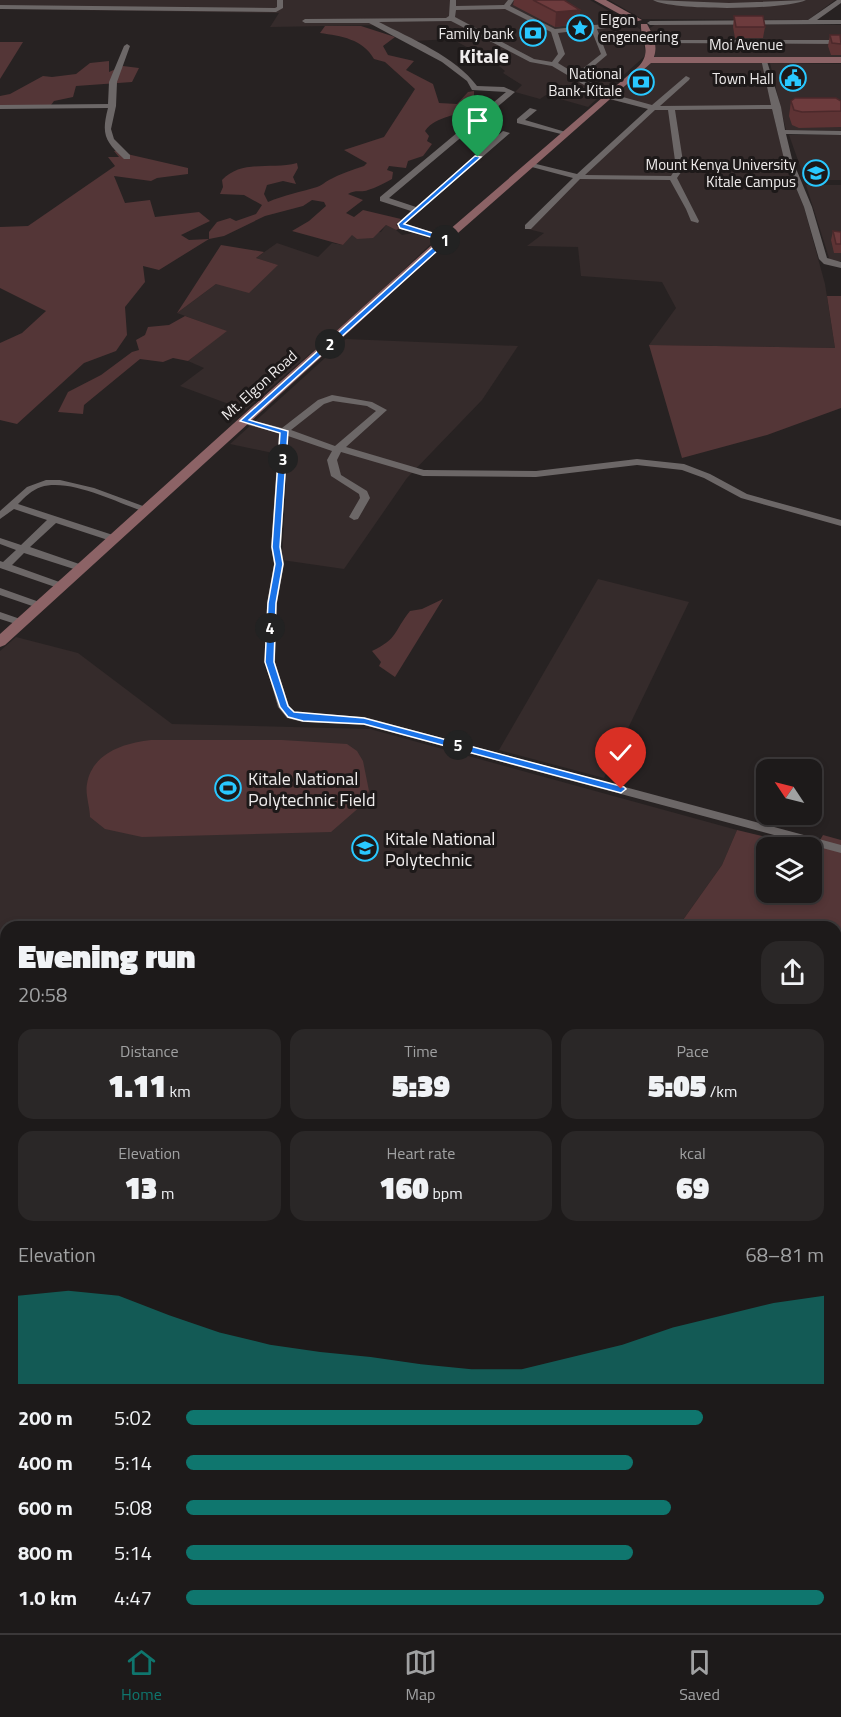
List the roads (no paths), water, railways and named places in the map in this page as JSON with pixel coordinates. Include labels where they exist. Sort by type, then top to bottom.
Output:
[{"type":"street","points":[[0,7],[233,11],[279,9],[280,0]]},
{"type":"street","points":[[506,7],[511,0]]},
{"type":"street","points":[[547,0],[593,27],[604,55],[576,77]]},
{"type":"street","points":[[599,0],[641,23],[651,42],[650,60]]},
{"type":"street","points":[[656,0],[670,3],[780,4],[803,0]]},
{"type":"street","points":[[825,0],[838,4]]},
{"type":"street","points":[[451,18],[453,4],[506,7],[554,31],[641,23],[841,22]]},
{"type":"street","points":[[810,21],[838,4]]},
{"type":"street","points":[[305,21],[451,18],[532,61],[554,64],[609,96],[654,108],[777,107]]},
{"type":"street","points":[[371,21],[451,66],[472,81],[475,88],[504,89],[511,92],[383,199],[417,210]]},
{"type":"street","points":[[554,31],[562,54],[554,64]]},
{"type":"street","points":[[651,42],[841,42]]},
{"type":"street","points":[[127,46],[113,82],[112,106],[106,127],[109,141],[127,157]]},
{"type":"street","points":[[764,59],[788,159],[808,207],[823,259],[841,265]]},
{"type":"street","name":"Moi Avenue","points":[[650,60],[841,60]]},
{"type":"street","name":"Mt. Elgon Road","points":[[0,642],[446,239],[650,60]]},
{"type":"street","points":[[528,227],[578,177],[686,78]]},
{"type":"street","points":[[0,107],[112,106]]},
{"type":"street","points":[[671,108],[680,168],[674,178],[680,196],[691,204],[695,221]]},
{"type":"street","points":[[533,110],[520,121],[565,133]]},
{"type":"street","points":[[782,132],[841,133]]},
{"type":"street","points":[[446,239],[403,227],[401,224],[506,133]]},
{"type":"street","points":[[531,164],[578,177],[674,178]]},
{"type":"street","points":[[354,517],[365,498],[364,493],[336,476],[332,460],[338,449],[382,410],[376,405],[332,398],[321,402],[284,431],[276,547],[279,564],[272,603],[270,662],[284,707],[291,715],[303,718],[364,721],[841,849]]},
{"type":"street","points":[[243,421],[423,473],[536,474],[637,462],[684,466],[744,496],[841,524]]},
{"type":"street","points":[[0,516],[35,486],[54,482],[70,484],[146,509]]},
{"type":"street","points":[[14,506],[115,539]]},
{"type":"street","points":[[2,565],[53,520]]},
{"type":"street","points":[[0,541],[81,568]]},
{"type":"street","points":[[2,565],[61,586]]},
{"type":"street","points":[[0,591],[41,606]]},
{"type":"street","points":[[0,615],[22,623]]},
{"type":"place","name":"Elgon engeneering","points":[[580,28]]},
{"type":"place","name":"Family bank","points":[[533,33]]},
{"type":"place","name":"Town Hall","points":[[793,78]]},
{"type":"place","name":"National Bank-Kitale","points":[[641,82]]},
{"type":"place","name":"Mount Kenya University Kitale Campus","points":[[816,173]]},
{"type":"place","name":"Kitale National Polytechnic Field","points":[[228,788]]},
{"type":"place","name":"Kitale National Polytechnic","points":[[365,848]]},
{"type":"district","name":"Kitale","points":[[484,55]]}]
